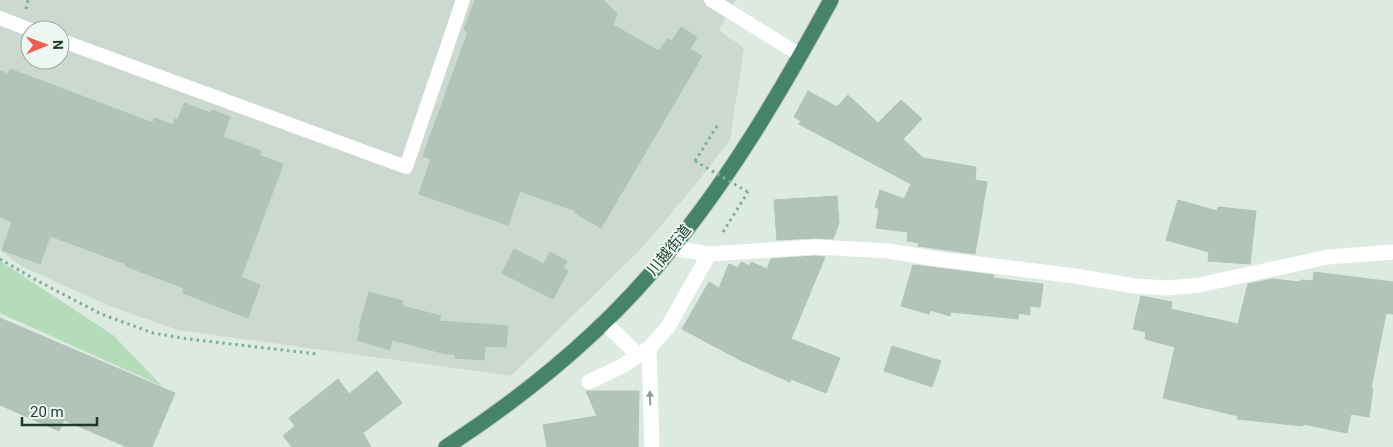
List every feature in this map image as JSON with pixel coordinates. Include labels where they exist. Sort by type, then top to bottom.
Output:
[{"type":"highway","name":"川越街道","points":[[446,447],[520,394],[604,322],[643,282],[672,248],[714,192],[776,98],[831,0]]},
{"type":"street","points":[[672,248],[709,254],[815,247],[888,251],[1135,286],[1168,288],[1199,285],[1328,257],[1393,252]]},
{"type":"street","points":[[589,382],[624,365],[643,351],[668,327],[709,254]]},
{"type":"street","points":[[604,322],[643,351],[652,447]]},
{"type":"lane","points":[[70,44],[406,167],[463,0]]},
{"type":"lane","points":[[711,0],[800,55]]},
{"type":"lane","points":[[0,18],[20,26]]},
{"type":"path","points":[[709,254],[748,192],[695,161],[719,123]]},
{"type":"path","points":[[0,259],[100,314],[153,333],[188,339],[317,354]]},
{"type":"shaded area","points":[[0,0],[736,0],[719,30],[744,48],[730,140],[641,249],[511,376],[178,330],[112,307],[21,266],[0,250]]},
{"type":"green space","points":[[0,261],[113,335],[162,386],[0,313]]},
{"type":"building","points":[[475,0],[603,0],[617,14],[613,25],[659,51],[667,39],[672,41],[681,27],[697,37],[690,49],[702,56],[601,228],[575,213],[576,211],[520,191],[508,225],[419,194],[431,159],[423,156],[468,32],[464,30]]},
{"type":"building","points":[[10,69],[153,123],[154,118],[173,125],[175,119],[178,120],[184,103],[210,113],[212,110],[230,117],[223,137],[261,151],[259,155],[283,164],[241,277],[260,285],[248,318],[183,293],[184,288],[50,236],[40,264],[2,250],[12,222],[0,217],[0,71],[8,74]]},
{"type":"building","points":[[808,91],[837,107],[848,95],[878,123],[901,100],[922,119],[903,139],[923,158],[976,167],[975,180],[987,182],[975,254],[918,246],[919,243],[907,241],[908,232],[876,228],[879,209],[875,207],[880,190],[904,199],[911,184],[799,124],[801,121],[794,117]]},
{"type":"building","points":[[837,196],[839,223],[833,239],[777,240],[774,200]]},
{"type":"building","points":[[1178,200],[1217,211],[1218,207],[1256,211],[1250,264],[1208,261],[1209,252],[1166,240]]},
{"type":"building","points":[[514,249],[544,264],[550,252],[567,261],[563,268],[568,271],[553,299],[502,273]]},
{"type":"building","points":[[825,257],[791,339],[840,358],[826,393],[791,379],[790,382],[742,361],[682,329],[709,282],[719,288],[729,264],[738,268],[741,262],[750,266],[751,262],[767,269],[771,259]]},
{"type":"building","points":[[913,265],[994,275],[993,278],[1043,284],[1040,307],[1030,306],[1030,315],[1019,313],[1018,319],[951,312],[950,316],[930,310],[929,314],[901,306]]},
{"type":"building","points":[[1314,272],[1393,282],[1393,314],[1386,313],[1371,388],[1373,388],[1369,417],[1351,414],[1347,433],[1303,424],[1303,426],[1237,419],[1238,416],[1163,398],[1175,347],[1145,339],[1146,332],[1133,329],[1141,296],[1172,302],[1171,309],[1238,324],[1248,284],[1272,279],[1300,282],[1301,280],[1313,281]]},
{"type":"building","points":[[369,292],[403,301],[402,306],[441,316],[439,321],[508,326],[506,347],[485,346],[484,360],[455,358],[455,354],[446,354],[392,340],[390,350],[357,340]]},
{"type":"building","points":[[0,318],[175,393],[152,447],[127,447],[64,420],[59,431],[0,405]]},
{"type":"building","points":[[892,346],[941,361],[932,387],[884,371]]},
{"type":"building","points":[[377,371],[402,403],[363,433],[371,447],[292,447],[283,436],[295,426],[289,418],[338,379],[349,394]]},
{"type":"building","points":[[586,391],[639,391],[638,447],[547,447],[543,425],[597,416]]}]
